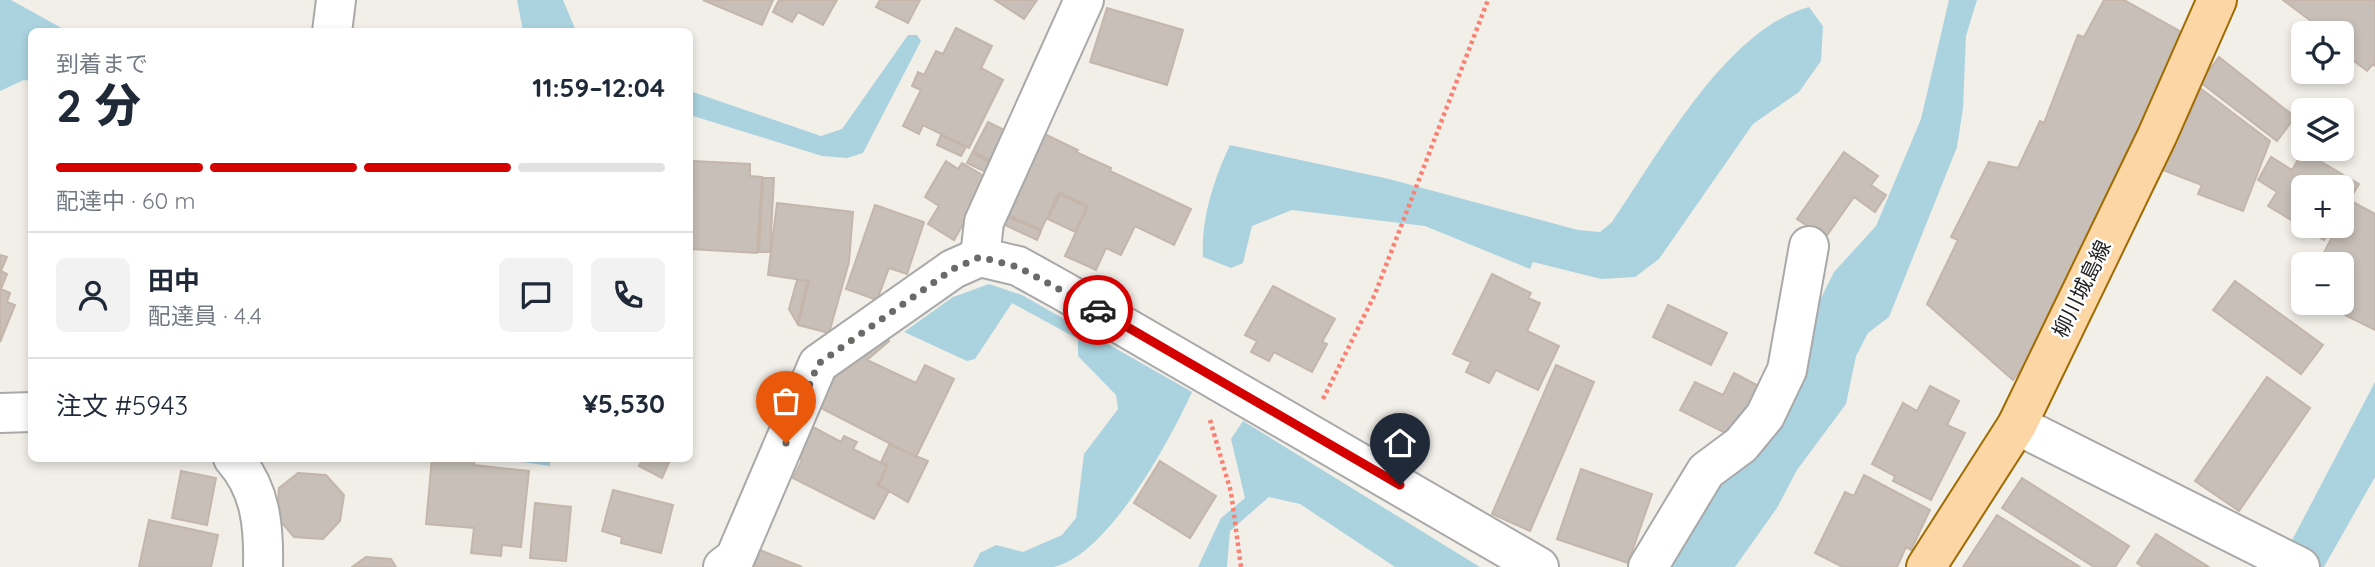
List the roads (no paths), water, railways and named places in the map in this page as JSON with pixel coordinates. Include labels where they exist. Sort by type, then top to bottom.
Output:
[{"type":"main road","name":"柳川城島線","points":[[1926,567],[2017,425],[2157,136],[2217,0]]},
{"type":"street","points":[[332,28],[336,0]]},
{"type":"street","points":[[980,257],[984,222],[1084,0]]},
{"type":"street","points":[[1648,567],[1706,471],[1741,445],[1765,416],[1787,370],[1808,246]]},
{"type":"street","points":[[723,567],[735,558],[818,364],[953,269],[980,257],[1018,267],[1227,384],[1539,567]]},
{"type":"street","points":[[0,413],[28,412]]},
{"type":"street","points":[[2017,425],[2300,567]]},
{"type":"street","points":[[237,462],[246,472],[257,498],[264,532],[263,567]]},
{"type":"water","points":[[0,0],[11,0],[62,28],[28,28],[28,81],[0,91]]},
{"type":"water","points":[[517,0],[563,0],[575,28],[522,28]]},
{"type":"water","points":[[1949,0],[1977,0],[1966,36],[1963,108],[1957,147],[1889,317],[1868,333],[1856,356],[1846,404],[1797,470],[1777,508],[1735,567],[1669,567],[1696,515],[1737,466],[1834,272],[1876,226],[1921,119]]},
{"type":"water","points":[[1809,7],[1823,26],[1821,61],[1799,92],[1753,124],[1659,259],[1635,277],[1601,279],[1533,262],[1530,269],[1425,226],[1292,210],[1252,226],[1243,263],[1231,268],[1203,257],[1204,228],[1210,199],[1230,145],[1389,179],[1578,230],[1600,232],[1612,222],[1673,130],[1723,67],[1750,40],[1779,20]]},
{"type":"water","points":[[908,35],[917,35],[921,41],[863,153],[847,158],[822,156],[693,116],[693,92],[821,136],[842,129]]},
{"type":"water","points":[[989,284],[1022,295],[1192,392],[1153,465],[1116,519],[1096,541],[1075,558],[1054,567],[973,567],[980,553],[996,545],[1023,552],[1062,535],[1076,518],[1084,454],[1118,409],[1116,395],[1078,356],[1078,339],[1012,303],[975,359],[967,361],[904,332],[953,297]]},
{"type":"water","points":[[2375,382],[2375,477],[2324,567],[2278,567]]},
{"type":"water","points":[[1243,421],[1480,567],[1395,567],[1300,504],[1269,497],[1230,531],[1227,567],[1198,567],[1221,518],[1245,498],[1231,439]]},
{"type":"water","points":[[522,462],[550,462],[550,466]]}]
